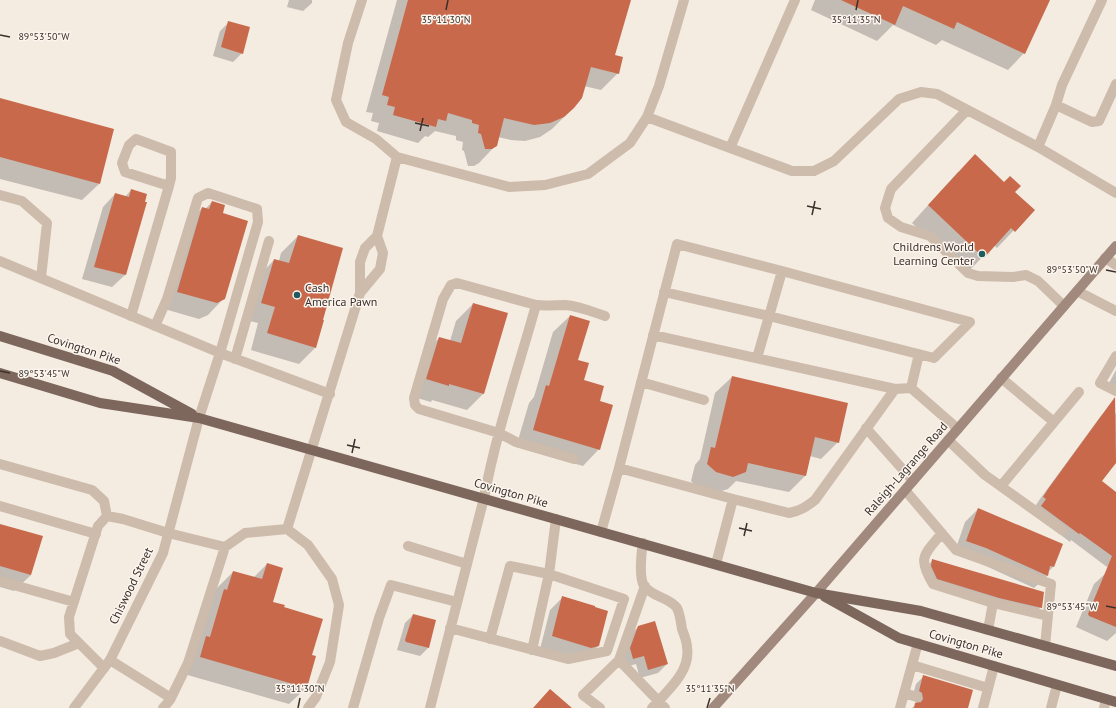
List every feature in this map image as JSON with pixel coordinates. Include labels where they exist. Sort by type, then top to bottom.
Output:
[{"type":"main road","name":"Raleigh-Lagrange Road","points":[[713,708],[913,481],[1116,246]]},
{"type":"main road","name":"Covington Pike","points":[[0,336],[114,371],[199,418]]},
{"type":"main road","name":"Covington Pike","points":[[0,372],[100,403],[199,418],[816,592],[921,612],[1116,666]]},
{"type":"main road","name":"Covington Pike","points":[[816,592],[899,638],[1057,685],[1109,703]]},
{"type":"street","points":[[362,0],[348,43],[336,100],[346,122],[376,139],[396,157],[509,187],[545,185],[588,174],[630,143],[647,117],[659,86],[684,0]]},
{"type":"street","points":[[730,148],[795,0]]},
{"type":"street","points":[[1038,147],[1056,105],[1062,85],[1102,0]]},
{"type":"street","points":[[1056,105],[1092,122],[1099,121],[1116,84]]},
{"type":"street","points":[[647,117],[792,171],[814,171],[834,161],[899,99],[920,92],[937,94],[1038,147],[1116,193]]},
{"type":"street","points":[[967,110],[891,189],[885,208],[888,218],[901,227],[930,236],[968,273],[978,276],[1013,277],[1026,275],[1038,280],[1064,306]]},
{"type":"street","points":[[131,316],[169,186],[171,178],[171,152],[136,139],[129,145],[122,163],[125,172],[169,186]]},
{"type":"street","points":[[287,529],[313,450],[360,293],[360,262],[365,248],[377,236],[396,157]]},
{"type":"street","name":"Chiswood Street","points":[[74,708],[107,664],[163,553],[199,418],[220,353],[258,222],[257,209],[208,193],[198,198],[167,299],[155,326]]},
{"type":"street","points":[[0,195],[22,201],[47,223],[41,278]]},
{"type":"street","points":[[360,293],[380,269],[383,253],[377,236]]},
{"type":"street","points":[[236,359],[268,241]]},
{"type":"street","points":[[601,532],[619,468],[664,292],[677,244],[970,322],[934,358],[769,316],[664,292]]},
{"type":"street","points":[[1105,258],[1116,265]]},
{"type":"street","points":[[0,261],[220,353],[330,394]]},
{"type":"street","points":[[757,358],[782,271]]},
{"type":"street","points":[[574,459],[516,442],[500,433],[419,409],[415,405],[414,398],[443,299],[451,286],[457,283],[536,306],[565,305],[605,316]]},
{"type":"street","points":[[1077,291],[1116,311]]},
{"type":"street","points":[[430,708],[484,498],[490,466],[536,306]]},
{"type":"street","points":[[653,335],[895,389],[911,388],[958,429]]},
{"type":"street","points":[[911,388],[919,354]]},
{"type":"street","points":[[1116,356],[1100,383],[1116,391]]},
{"type":"street","points":[[1001,378],[1054,422]]},
{"type":"street","points":[[641,382],[704,400]]},
{"type":"street","points":[[619,468],[789,513],[797,512],[815,500],[895,389]]},
{"type":"street","points":[[1001,486],[1079,392]]},
{"type":"street","points":[[866,428],[913,481]]},
{"type":"street","points":[[948,440],[985,475],[1062,530]]},
{"type":"street","points":[[0,464],[92,490],[104,501],[107,516]]},
{"type":"street","points":[[905,490],[956,550],[1051,584],[1044,646]]},
{"type":"street","points":[[716,564],[733,499]]},
{"type":"street","points":[[0,506],[96,534]]},
{"type":"street","points":[[107,516],[225,547]]},
{"type":"street","points":[[107,516],[98,526],[69,617],[70,634],[79,643],[107,664],[171,698]]},
{"type":"street","points":[[532,650],[549,574],[556,519]]},
{"type":"street","points":[[163,708],[171,698],[188,663],[225,547],[245,533],[287,529],[308,545],[332,578],[338,605],[330,662],[316,697],[308,708]]},
{"type":"street","points":[[942,533],[925,554],[923,563],[933,584],[993,603],[1048,616]]},
{"type":"street","points":[[619,660],[658,706],[679,677],[685,665],[687,646],[677,608],[644,586],[642,580],[641,556],[643,543]]},
{"type":"street","points":[[408,546],[467,564]]},
{"type":"street","points":[[450,628],[490,639],[568,659],[607,651],[624,598],[549,574],[510,566],[490,639]]},
{"type":"street","points":[[0,581],[74,602]]},
{"type":"street","points":[[353,708],[379,618],[391,585],[457,602]]},
{"type":"street","points":[[600,708],[583,695],[619,660],[644,586]]},
{"type":"street","points":[[988,630],[993,603]]},
{"type":"street","points":[[0,641],[40,656],[54,653],[79,643]]},
{"type":"street","points":[[900,708],[918,643]]},
{"type":"street","points":[[912,665],[988,688]]},
{"type":"street","points":[[983,708],[994,666]]},
{"type":"street","points":[[1051,708],[1057,685]]},
{"type":"street","points":[[904,694],[917,697]]},
{"type":"building","points":[[408,0],[631,0],[615,55],[623,57],[619,74],[591,67],[582,98],[564,117],[550,123],[534,125],[504,118],[497,146],[492,149],[485,149],[481,134],[478,133],[479,125],[472,123],[472,120],[448,113],[446,121],[438,119],[436,127],[393,115],[395,107],[387,105],[389,97],[382,95]]},
{"type":"building","points":[[841,0],[1050,0],[1025,54],[957,22],[954,29],[903,6],[895,25]]},
{"type":"building","points":[[228,21],[250,27],[243,54],[221,47]]},
{"type":"building","points":[[0,98],[114,129],[100,184],[0,157]]},
{"type":"building","points":[[975,154],[1004,182],[1010,176],[1021,186],[1015,192],[1035,210],[1015,232],[1011,228],[984,258],[928,205]]},
{"type":"building","points":[[131,189],[147,194],[145,202],[147,202],[126,275],[94,267],[115,193],[129,197]]},
{"type":"building","points":[[212,201],[225,205],[223,213],[248,221],[225,299],[217,303],[177,292],[202,207],[209,209]]},
{"type":"building","name":"Cash America Pawn","points":[[298,235],[343,248],[316,348],[267,333],[275,307],[261,303],[274,259],[289,263]]},
{"type":"building","points":[[473,303],[508,313],[484,394],[426,379],[439,337],[461,343]]},
{"type":"building","points":[[570,315],[590,321],[578,360],[589,363],[584,380],[604,386],[600,401],[613,405],[600,450],[533,430],[546,385],[549,386]]},
{"type":"building","points":[[732,376],[848,403],[839,443],[815,437],[806,476],[748,463],[746,472],[733,477],[716,472],[707,464],[711,447],[715,448]]},
{"type":"building","points":[[1115,397],[1116,463],[1102,481],[1116,492],[1116,627],[1089,616],[1088,614],[1112,556],[1041,506],[1046,499],[1043,497],[1048,489]]},
{"type":"building","points":[[978,508],[1063,544],[1054,567],[1050,566],[1048,576],[986,548],[966,541]]},
{"type":"building","points":[[0,524],[43,536],[31,575],[0,566]]},
{"type":"building","points":[[932,559],[1044,592],[1042,608],[999,598],[937,579],[931,566]]},
{"type":"building","points":[[267,563],[283,568],[273,602],[323,619],[312,655],[316,656],[307,688],[200,657],[206,636],[210,637],[224,589],[227,590],[233,571],[262,579]]},
{"type":"building","points":[[562,596],[608,611],[599,646],[591,648],[552,636]]},
{"type":"building","points":[[413,614],[436,620],[429,648],[406,642],[405,640]]},
{"type":"building","points":[[655,621],[668,664],[648,670],[644,656],[633,659],[630,648],[638,626]]},
{"type":"building","points":[[923,675],[973,690],[968,708],[914,708],[915,703],[921,702],[923,699],[922,693],[919,691]]},
{"type":"building","points":[[550,689],[572,708],[533,708]]},
{"type":"place","name":"Childrens World Learning Center","points":[[982,254]]},
{"type":"place","name":"Cash America Pawn","points":[[297,295]]}]
